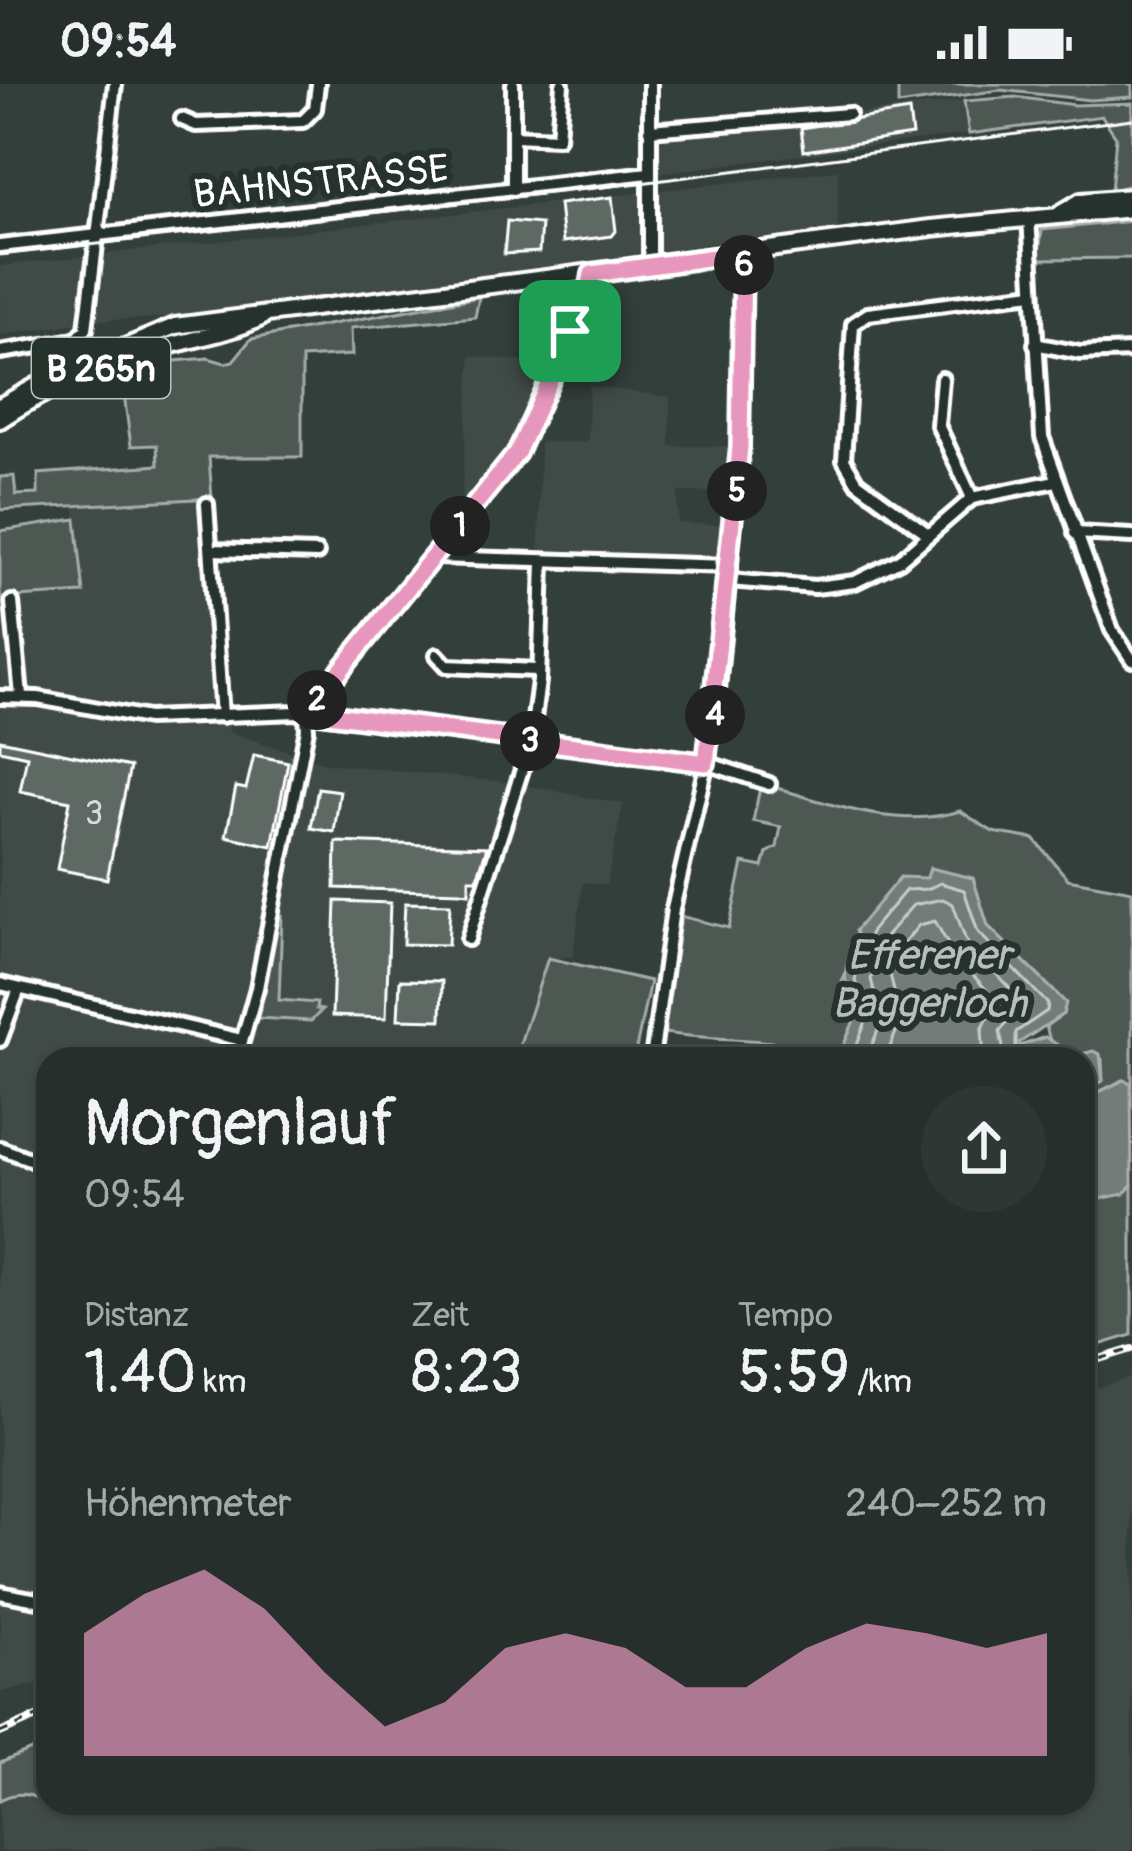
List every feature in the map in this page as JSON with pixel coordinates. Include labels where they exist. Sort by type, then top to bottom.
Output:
[{"type":"main road","points":[[1061,213],[1081,201],[1132,197]]},
{"type":"main road","points":[[271,315],[1061,213],[1132,209]]},
{"type":"main road","name":"B 265n","points":[[0,406],[164,329],[271,315]]},
{"type":"main road","name":"B 265n","points":[[0,420],[103,367],[229,332],[271,315]]},
{"type":"street","points":[[0,352],[76,340],[86,329],[93,235],[115,84]]},
{"type":"street","points":[[182,119],[196,125],[303,121],[315,109],[318,84]]},
{"type":"street","points":[[513,84],[513,189]]},
{"type":"street","points":[[513,136],[558,138],[562,84]]},
{"type":"street","points":[[650,84],[650,267]]},
{"type":"street","points":[[649,130],[848,114]]},
{"type":"street","name":"BAHNSTRASSE","points":[[0,246],[649,173]]},
{"type":"street","points":[[1029,217],[1039,417],[1056,481],[1112,630],[1132,660]]},
{"type":"street","points":[[654,1047],[673,909],[706,763],[730,566],[742,407],[743,253]]},
{"type":"street","points":[[592,274],[588,297],[525,440],[316,704],[327,715],[706,763],[769,784]]},
{"type":"street","points":[[928,534],[857,482],[844,460],[853,324],[868,314],[1033,293]]},
{"type":"street","points":[[1035,344],[1081,353],[1132,351]]},
{"type":"street","points":[[942,379],[937,419],[972,499]]},
{"type":"street","points":[[728,580],[815,587],[855,582],[885,569],[972,499],[1056,481]]},
{"type":"street","points":[[207,504],[223,716]]},
{"type":"street","points":[[1075,533],[1132,536]]},
{"type":"street","points":[[211,550],[317,553]]},
{"type":"street","points":[[436,557],[543,564],[562,559],[730,566]]},
{"type":"street","points":[[468,939],[531,741],[543,564]]},
{"type":"street","points":[[12,602],[21,696]]},
{"type":"street","points":[[437,655],[447,666],[537,670]]},
{"type":"street","points":[[0,697],[21,696],[138,718],[302,713],[308,729],[240,1047]]},
{"type":"street","points":[[0,984],[242,1040]]},
{"type":"street","points":[[0,1040],[19,989]]},
{"type":"street","points":[[0,1148],[36,1162]]},
{"type":"street","points":[[0,1593],[36,1600]]},
{"type":"shaded area","points":[[898,84],[1132,84],[1132,97],[1090,100],[1000,90],[898,105]]},
{"type":"shaded area","points":[[1015,97],[1074,105],[1132,103],[1132,185],[1111,190],[1116,137],[1102,116],[969,134],[964,101]]},
{"type":"shaded area","points":[[963,101],[969,134],[657,173],[659,142],[672,136]]},
{"type":"shaded area","points":[[838,170],[838,230],[724,241],[628,259],[193,317],[101,320],[0,335],[0,266]]},
{"type":"shaded area","points":[[1132,221],[1132,258],[1038,259],[1042,230]]},
{"type":"shaded area","points":[[479,297],[475,317],[351,328],[352,355],[302,358],[302,457],[209,457],[212,498],[0,510],[0,477],[14,476],[16,495],[38,494],[38,474],[158,465],[157,445],[131,446],[120,366],[208,358],[225,363],[233,361],[251,339]]},
{"type":"shaded area","points":[[471,356],[548,364],[510,446],[461,506]]},
{"type":"shaded area","points":[[589,386],[670,397],[670,446],[732,446],[730,492],[678,492],[678,523],[725,525],[723,558],[539,549],[540,442],[588,442]]},
{"type":"shaded area","points":[[203,499],[213,704],[134,710],[0,688],[0,531],[75,519],[75,506]]},
{"type":"shaded area","points":[[76,519],[84,593],[0,598],[0,531]]},
{"type":"shaded area","points":[[26,701],[151,729],[229,719],[229,732],[325,763],[513,783],[623,804],[606,885],[583,882],[573,956],[547,959],[519,1047],[36,1047],[36,1684],[0,1692],[0,702]]},
{"type":"shaded area","points":[[761,783],[885,816],[910,818],[960,811],[993,832],[1034,839],[1068,879],[1132,891],[1132,1086],[1123,1080],[1095,1094],[1095,1086],[1103,1080],[1102,1059],[1095,1056],[1095,1047],[1060,1047],[1050,1041],[1046,1026],[1063,1014],[1058,995],[988,926],[973,879],[930,869],[927,878],[859,941],[842,982],[856,1016],[843,1047],[658,1032],[680,916],[729,928],[743,863],[763,867],[767,853],[777,847],[781,827],[753,821]]},
{"type":"shaded area","points":[[278,914],[282,915],[279,1000],[317,1003],[316,1009],[322,1010],[311,1021],[257,1018]]},
{"type":"shaded area","points":[[548,958],[650,981],[636,1047],[519,1047]]},
{"type":"shaded area","points":[[1132,1185],[1132,1335],[1095,1346],[1095,1200]]},
{"type":"shaded area","points":[[1132,1377],[1132,1851],[0,1851],[0,1802],[36,1787],[36,1815],[1095,1815],[1095,1388]]},
{"type":"shaded area","points":[[36,1748],[36,1798],[17,1794],[0,1800],[0,1763]]},
{"type":"water","name":"Efferener Baggerloch","points":[[930,868],[973,878],[988,926],[1066,1003],[1063,1014],[1020,1046],[1045,1037],[1061,1047],[843,1047],[856,1016],[846,977],[848,960],[859,941],[855,931],[900,877],[927,878]]},
{"type":"water","name":"Efferener Baggerloch","points":[[1095,1052],[1100,1054],[1103,1081],[1095,1086]]},
{"type":"water","name":"Efferener Baggerloch","points":[[1124,1080],[1131,1083],[1132,1185],[1124,1194],[1095,1200],[1095,1094]]},
{"type":"building","points":[[909,111],[912,135],[804,151],[801,128]]},
{"type":"building","points":[[612,197],[616,231],[612,236],[563,242],[559,204]]},
{"type":"building","points":[[507,221],[541,224],[539,252],[504,254]]},
{"type":"building","points":[[0,740],[130,767],[107,879],[57,869],[70,801],[20,791],[27,756],[0,750]]},
{"type":"building","points":[[254,755],[288,762],[272,846],[226,836],[236,787],[246,789]]},
{"type":"building","points":[[318,788],[340,791],[334,832],[311,828]]},
{"type":"building","points":[[336,842],[487,847],[477,879],[469,879],[469,893],[335,888]]},
{"type":"building","points":[[336,901],[390,903],[386,1018],[332,1016]]},
{"type":"building","points":[[405,903],[450,904],[448,945],[403,944]]},
{"type":"building","points":[[400,980],[442,981],[441,1020],[398,1019]]},
{"type":"tram line","points":[[0,255],[648,182],[1132,119]]},
{"type":"railway","points":[[1095,1360],[1132,1349]]},
{"type":"railway","points":[[0,1733],[36,1717]]},
{"type":"route","points":[[743,253],[740,447],[706,763],[320,713],[316,704],[320,696],[517,453],[570,331],[588,297],[592,274],[743,253]]}]
